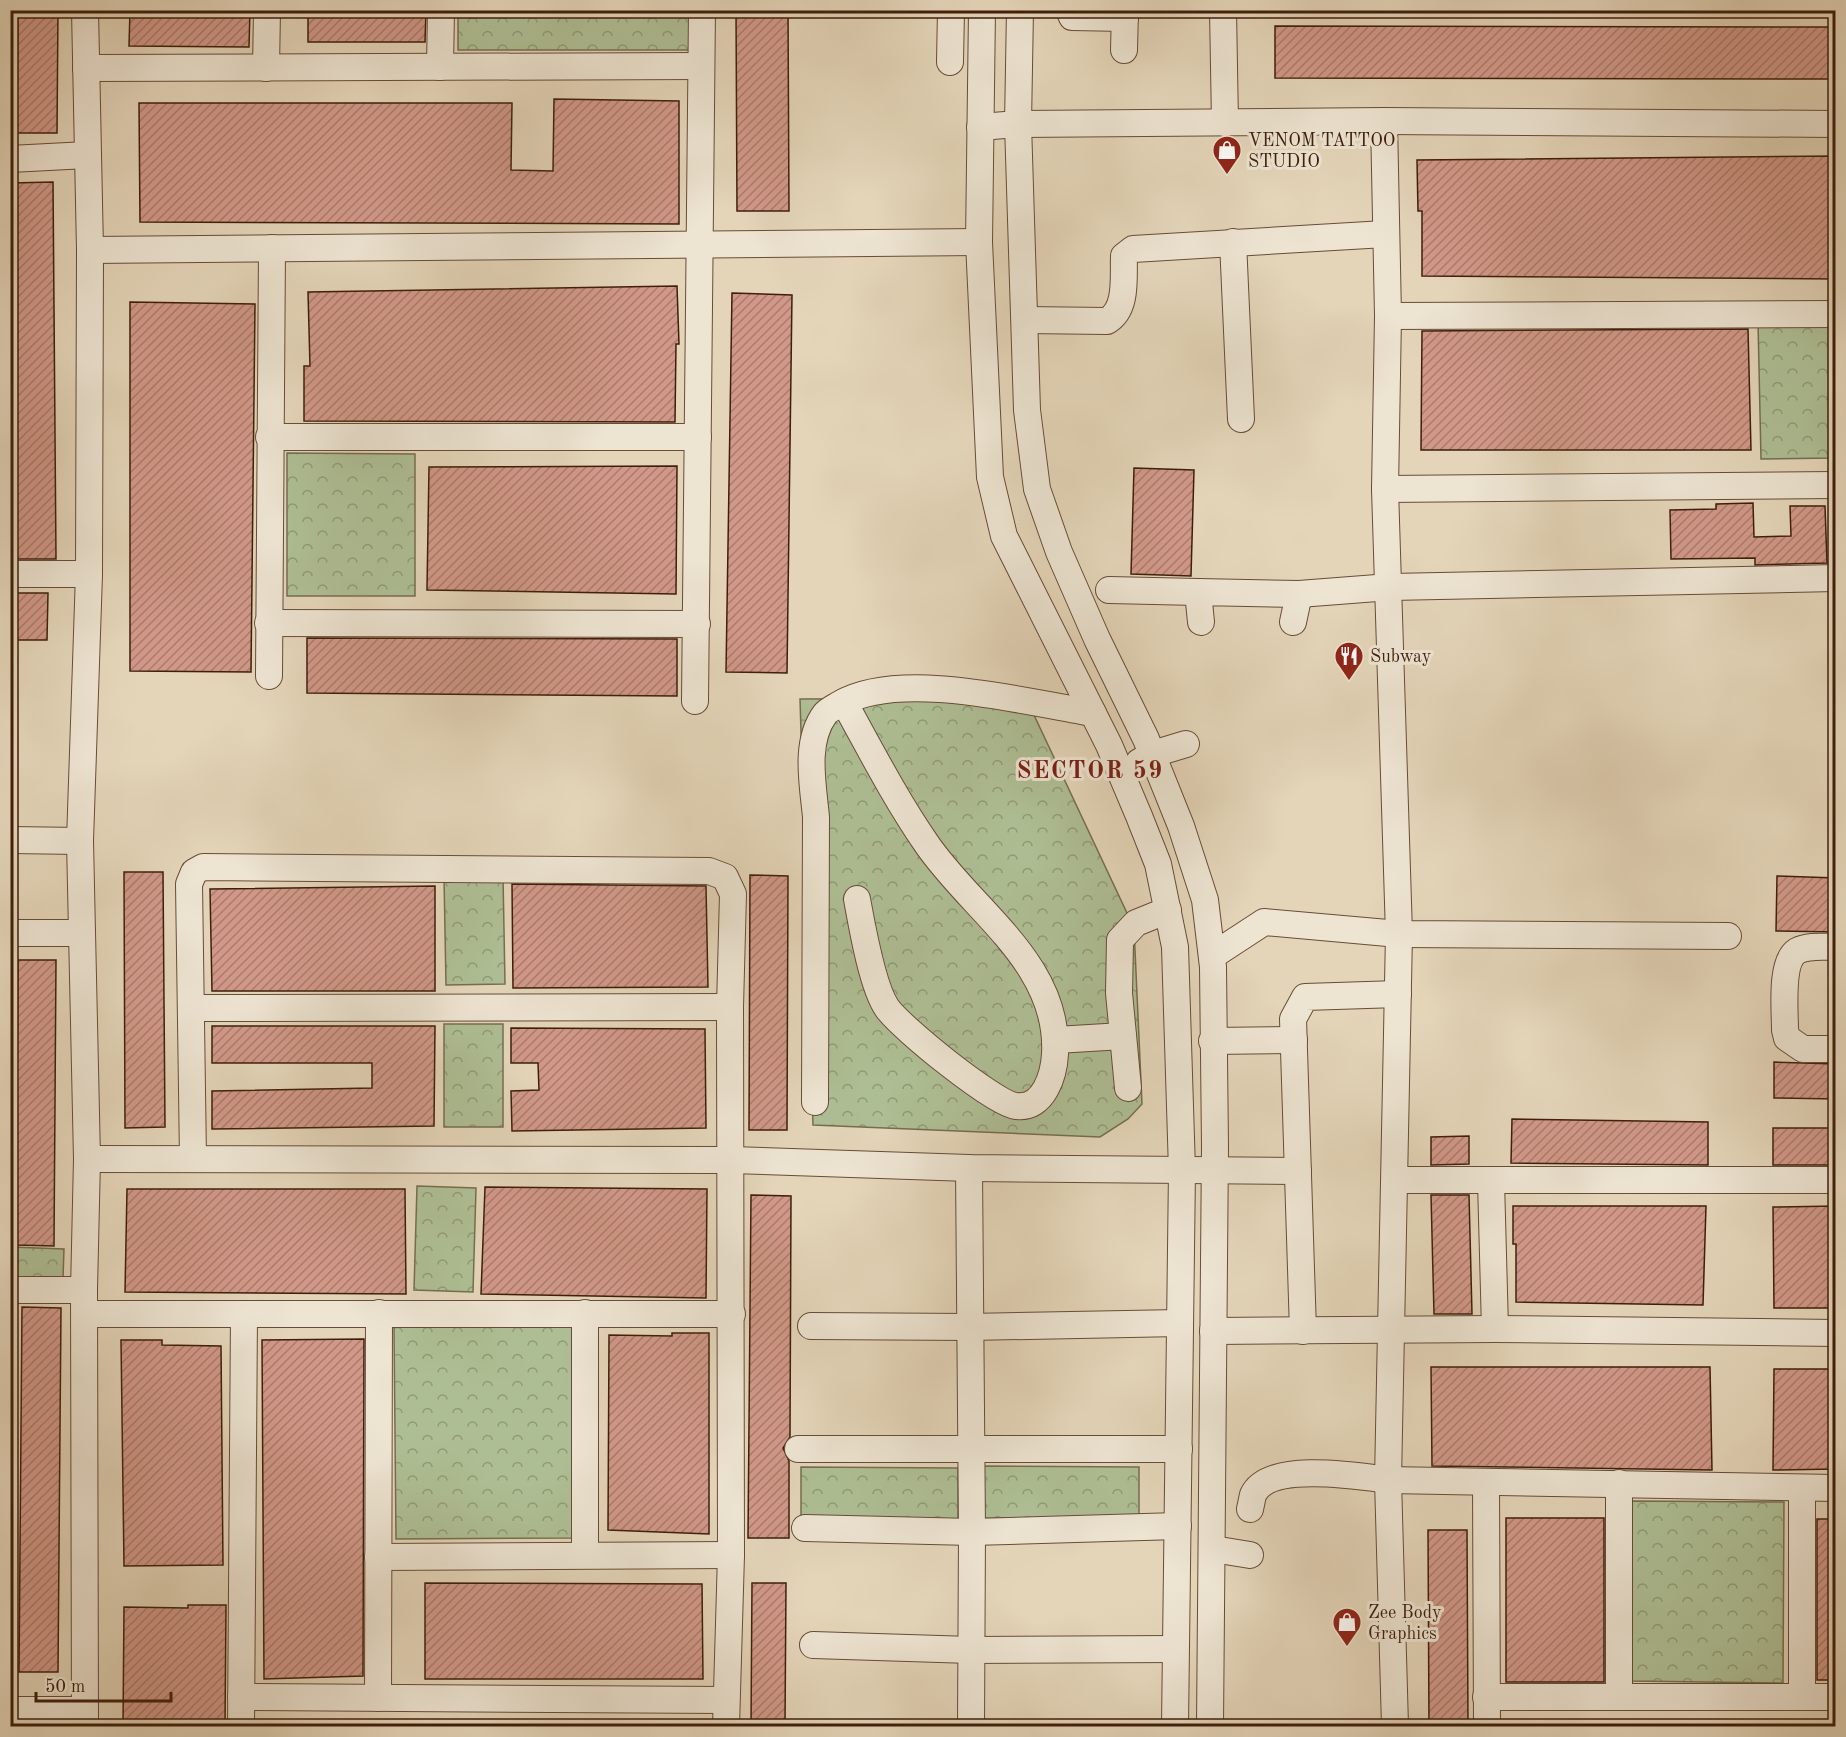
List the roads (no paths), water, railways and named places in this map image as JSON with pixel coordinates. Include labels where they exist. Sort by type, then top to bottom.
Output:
[{"type":"street","points":[[10,1710],[85,1718],[84,1302],[87,1159],[80,841],[89,574],[90,250],[85,10]]},
{"type":"street","points":[[266,68],[267,10]]},
{"type":"street","points":[[440,67],[441,10]]},
{"type":"street","points":[[695,701],[702,10]]},
{"type":"street","points":[[950,62],[951,10]]},
{"type":"street","points":[[982,10],[979,242],[987,423],[996,507],[1004,536],[1093,713],[1158,864],[1175,947],[1182,1170],[1175,1726]]},
{"type":"street","points":[[1020,10],[1018,124],[1028,410],[1037,489],[1059,552],[1153,754],[1181,826],[1205,900],[1212,956],[1215,1146],[1210,1726]]},
{"type":"street","points":[[1069,10],[1072,16],[1125,14],[1124,50]]},
{"type":"street","points":[[1223,10],[1225,123]]},
{"type":"street","points":[[86,68],[701,66]]},
{"type":"street","points":[[980,127],[1018,124],[1384,121],[1836,124]]},
{"type":"street","points":[[1384,121],[1388,316],[1385,489],[1390,587],[1399,934],[1388,1480],[1395,1726]]},
{"type":"street","points":[[10,159],[87,154]]},
{"type":"street","points":[[1025,320],[1107,321],[1115,316],[1120,308],[1124,256],[1133,249],[1385,234]]},
{"type":"street","points":[[90,250],[979,242]]},
{"type":"street","points":[[1233,242],[1241,419]]},
{"type":"street","points":[[269,676],[272,248]]},
{"type":"street","points":[[1388,316],[1836,314]]},
{"type":"street","points":[[269,437],[698,437]]},
{"type":"street","points":[[1385,489],[1836,485]]},
{"type":"street","points":[[10,574],[89,574]]},
{"type":"street","points":[[1109,590],[1299,594],[1390,587],[1836,578]]},
{"type":"street","points":[[1198,592],[1201,622]]},
{"type":"street","points":[[1293,622],[1299,594]]},
{"type":"street","points":[[268,624],[697,624]]},
{"type":"street","points":[[815,1102],[816,817],[812,770],[813,736],[825,712],[872,691],[914,688],[996,697],[1093,713]]},
{"type":"street","points":[[844,702],[927,846],[965,893],[1022,953],[1033,969],[1056,1040],[1051,1078],[1041,1095],[1034,1101],[1017,1107],[978,1083],[910,1032],[886,1006],[864,938],[858,899]]},
{"type":"street","points":[[1120,772],[1153,754],[1186,744]]},
{"type":"street","points":[[10,840],[80,841]]},
{"type":"street","points":[[193,1159],[189,884],[194,872],[203,867],[709,871],[725,877],[733,894],[730,1007],[731,1555],[726,1726]]},
{"type":"street","points":[[1128,1088],[1119,993],[1120,940],[1136,923],[1168,910]]},
{"type":"street","points":[[1212,956],[1264,922],[1399,934],[1728,936]]},
{"type":"street","points":[[10,933],[81,933]]},
{"type":"street","points":[[1836,947],[1809,948],[1798,951],[1790,958],[1786,973],[1785,1030],[1787,1038],[1803,1049],[1836,1048]]},
{"type":"street","points":[[1303,1331],[1293,1019],[1305,997],[1398,994]]},
{"type":"street","points":[[191,1008],[730,1007]]},
{"type":"street","points":[[1056,1040],[1123,1036]]},
{"type":"street","points":[[1212,1041],[1294,1040]]},
{"type":"street","points":[[87,1159],[731,1160],[969,1167],[1298,1171]]},
{"type":"street","points":[[969,1167],[972,1450],[971,1726]]},
{"type":"street","points":[[1395,1180],[1836,1180]]},
{"type":"street","points":[[1491,1181],[1495,1329]]},
{"type":"street","points":[[10,1290],[84,1302],[244,1314],[732,1314]]},
{"type":"street","points":[[378,1698],[379,1313]]},
{"type":"street","points":[[585,1313],[585,1555]]},
{"type":"street","points":[[241,1726],[244,1314]]},
{"type":"street","points":[[811,1326],[970,1327],[1180,1323]]},
{"type":"street","points":[[1213,1331],[1495,1329],[1836,1332]]},
{"type":"street","points":[[798,1449],[1179,1449]]},
{"type":"street","points":[[1250,1509],[1254,1494],[1274,1478],[1314,1473],[1388,1480],[1836,1488]]},
{"type":"street","points":[[1486,1482],[1486,1726]]},
{"type":"street","points":[[1619,1483],[1619,1697]]},
{"type":"street","points":[[1802,1489],[1802,1696]]},
{"type":"street","points":[[805,1528],[972,1532],[1178,1526]]},
{"type":"street","points":[[1213,1549],[1250,1555]]},
{"type":"street","points":[[378,1557],[731,1555]]},
{"type":"street","points":[[813,1645],[971,1650],[1176,1648]]},
{"type":"street","points":[[241,1697],[725,1700]]},
{"type":"street","points":[[1486,1697],[1836,1697]]},
{"type":"place","name":"VENOM TATTOO STUDIO","points":[[1227,176]]},
{"type":"place","name":"Subway","points":[[1349,682]]},
{"type":"place","name":"Zee Body Graphics","points":[[1347,1648]]},
{"type":"district","name":"SECTOR 59","points":[[1090,770]]}]
